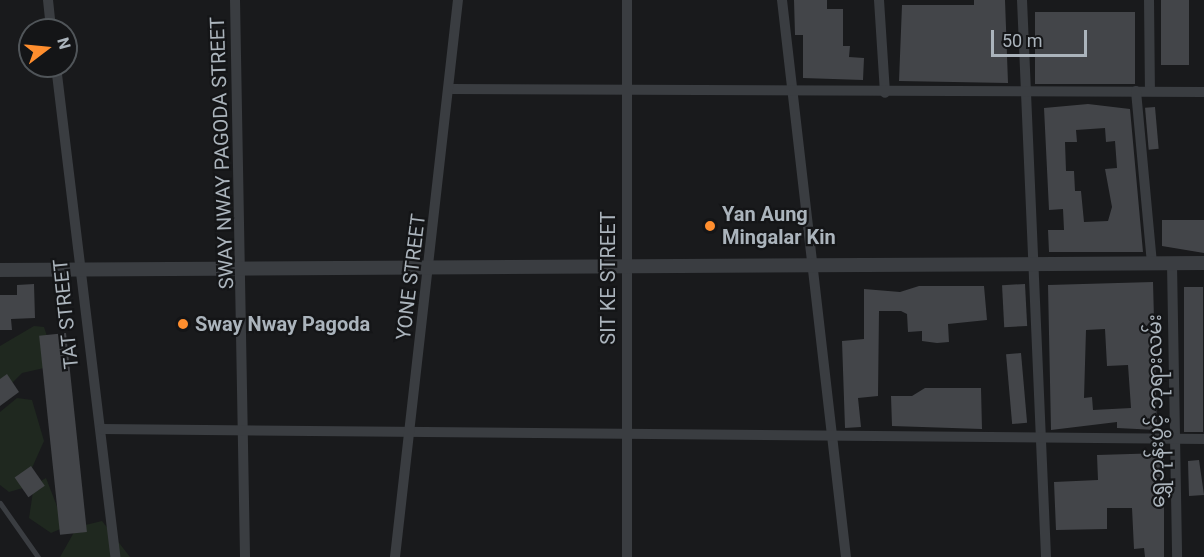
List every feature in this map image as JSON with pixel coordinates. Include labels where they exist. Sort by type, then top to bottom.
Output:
[{"type":"street","points":[[48,0],[50,18]]},
{"type":"street","name":"SWAY NWAY PAGODA STREET","points":[[235,0],[244,266],[246,557]]},
{"type":"street","name":"YONE STREET","points":[[395,557],[431,265],[458,0]]},
{"type":"street","name":"SIT KE STREET","points":[[627,0],[625,268],[627,557]]},
{"type":"street","points":[[782,0],[846,557]]},
{"type":"street","points":[[879,0],[885,93]]},
{"type":"street","points":[[1022,0],[1030,265],[1046,557]]},
{"type":"street","points":[[1149,0],[1150,91]]},
{"type":"street","name":"TAT STREET","points":[[57,78],[93,412],[101,429],[114,557]]},
{"type":"street","points":[[450,89],[1025,94],[1204,92]]},
{"type":"street","points":[[1136,91],[1152,264]]},
{"type":"street","name":"ရွှေဘုန်းပွင့် ဘုရားလမ်း","points":[[1172,264],[1173,438],[1177,557]]},
{"type":"street","points":[[0,270],[431,265],[625,268],[1204,264]]},
{"type":"street","points":[[101,429],[246,434],[410,430],[833,440],[1204,439]]},
{"type":"lane","points":[[0,503],[38,557]]},
{"type":"shaded area","points":[[34,326],[44,327],[49,342],[44,368],[22,373],[0,395],[0,346]]},
{"type":"shaded area","points":[[17,398],[32,400],[44,441],[23,488],[9,492],[0,485],[0,412]]},
{"type":"shaded area","points":[[46,478],[65,527],[51,533],[29,518],[34,485]]},
{"type":"shaded area","points":[[102,521],[130,557],[60,557],[77,527]]},
{"type":"building","points":[[794,0],[827,0],[827,9],[843,9],[843,46],[850,46],[849,57],[864,58],[863,80],[803,78],[803,35],[795,35]]},
{"type":"building","points":[[974,0],[1005,0],[1008,83],[899,81],[902,5],[974,5]]},
{"type":"building","points":[[1161,0],[1189,0],[1189,65],[1161,65]]},
{"type":"building","points":[[1035,12],[1135,12],[1135,84],[1035,84]]},
{"type":"building","points":[[1088,104],[1130,109],[1143,252],[1049,252],[1048,230],[1064,230],[1063,209],[1049,210],[1044,108]],"holes":[[[1105,128],[1106,142],[1115,141],[1117,168],[1105,169],[1112,207],[1108,221],[1084,222],[1081,191],[1075,191],[1074,171],[1066,171],[1065,142],[1077,142],[1076,130]]]},
{"type":"building","points":[[1155,107],[1159,149],[1149,150],[1145,108]]},
{"type":"building","points":[[1162,220],[1204,220],[1204,253],[1162,246]]},
{"type":"building","points":[[1153,282],[1157,430],[1117,428],[1117,422],[1051,430],[1048,285]],"holes":[[[1105,329],[1107,366],[1128,365],[1131,408],[1093,410],[1092,397],[1084,398],[1086,330]]]},
{"type":"building","points":[[34,284],[35,318],[11,319],[12,330],[0,330],[0,295],[17,295],[17,285]]},
{"type":"building","points":[[1025,284],[1027,326],[1004,327],[1002,285]]},
{"type":"building","points":[[919,286],[984,286],[987,320],[948,324],[949,342],[937,343],[922,341],[922,331],[908,332],[907,314],[901,311],[879,311],[878,396],[858,398],[861,427],[845,428],[842,341],[864,339],[864,289],[900,292]]},
{"type":"building","points":[[1184,287],[1203,287],[1203,432],[1184,432]]},
{"type":"building","points":[[66,333],[87,532],[60,535],[39,336]]},
{"type":"building","points":[[1021,353],[1027,423],[1012,424],[1006,354]]},
{"type":"building","points":[[7,374],[19,392],[0,406],[0,379]]},
{"type":"building","points":[[925,388],[981,388],[982,429],[892,426],[891,396],[912,396]]},
{"type":"building","points":[[1164,453],[1164,557],[1145,557],[1144,548],[1134,549],[1132,508],[1107,508],[1107,529],[1056,530],[1054,482],[1098,480],[1097,455]]},
{"type":"building","points":[[1199,460],[1204,495],[1189,496],[1188,461]]},
{"type":"building","points":[[31,466],[45,486],[28,497],[15,477]]},
{"type":"place","name":"Yan Aung Mingalar Kin","points":[[710,226]]},
{"type":"place","name":"Sway Nway Pagoda","points":[[183,324]]}]
